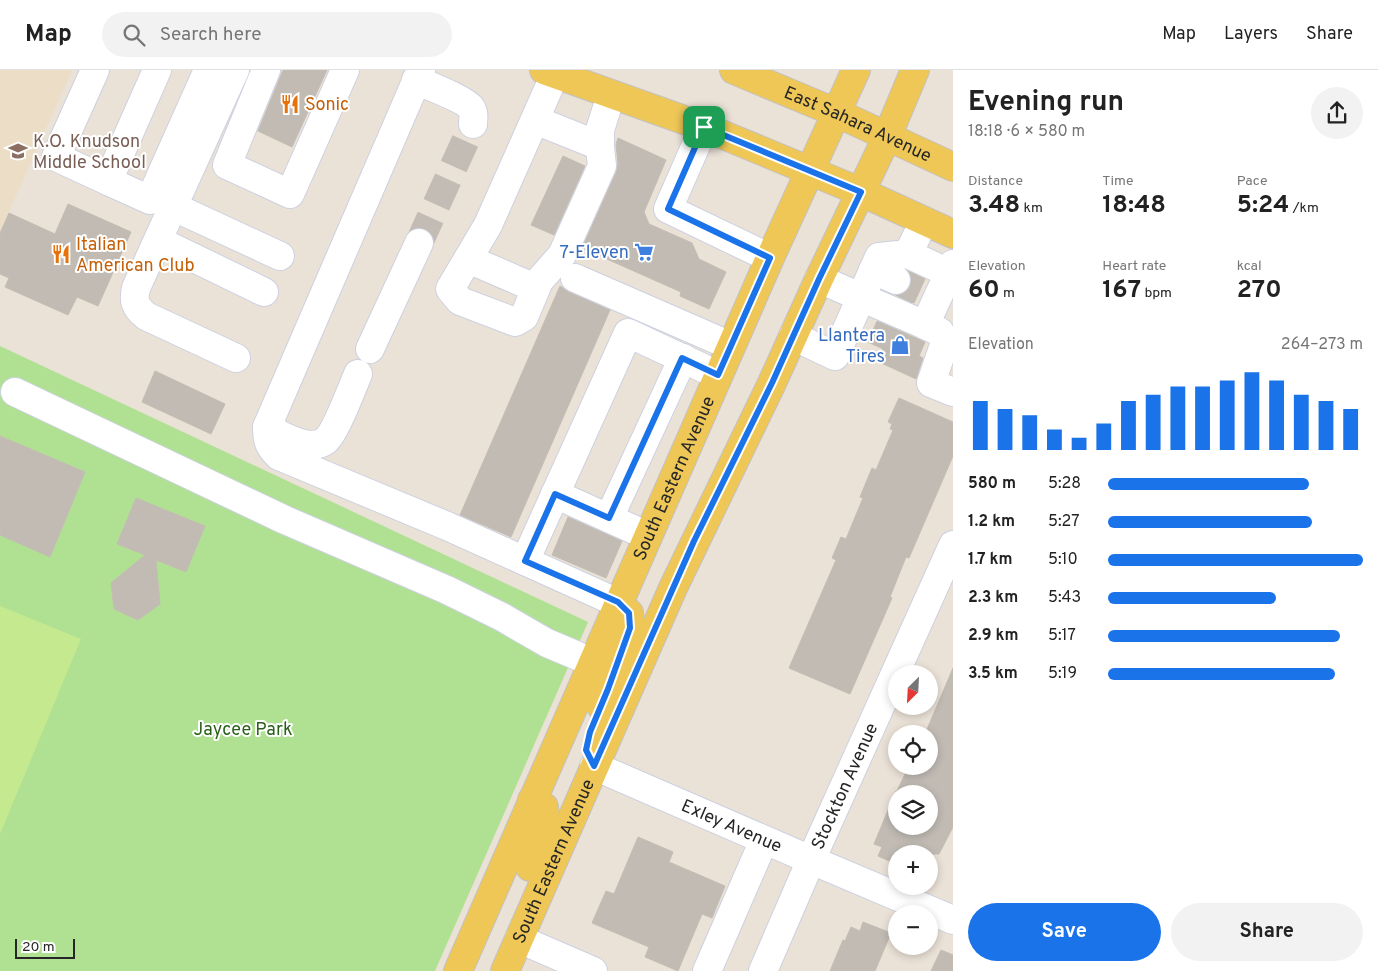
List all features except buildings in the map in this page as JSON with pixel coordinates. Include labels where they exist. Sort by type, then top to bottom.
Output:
[{"type":"main road","name":"South Eastern Avenue","points":[[458,971],[718,375],[809,170],[856,70]]},
{"type":"main road","name":"South Eastern Avenue","points":[[505,971],[687,556],[772,383],[887,137],[915,70]]},
{"type":"main road","name":"East Sahara Avenue","points":[[738,71],[837,113],[953,167]]},
{"type":"main road","points":[[549,72],[704,127],[861,192],[953,234]]},
{"type":"main road","points":[[594,766],[586,750],[590,732],[630,628],[629,613],[618,602]]},
{"type":"main road","points":[[519,939],[510,930],[526,877],[544,832],[546,820],[544,807],[532,800]]},
{"type":"street","points":[[95,70],[56,157],[280,256]]},
{"type":"street","points":[[108,181],[157,70]]},
{"type":"street","points":[[208,70],[162,204],[159,241],[136,288],[133,299],[137,308],[146,316],[236,358]]},
{"type":"street","points":[[162,204],[235,70]]},
{"type":"street","points":[[266,70],[226,165],[290,194],[345,70]]},
{"type":"street","points":[[549,72],[535,120],[488,226],[450,289],[460,301],[514,322],[524,317],[539,281],[562,255],[602,166],[600,130],[611,94]]},
{"type":"street","points":[[473,124],[474,114],[471,107],[418,75],[267,428],[267,441],[271,449],[279,456],[447,526],[618,602]]},
{"type":"street","points":[[535,120],[600,146]]},
{"type":"street","points":[[704,127],[668,209],[770,258]]},
{"type":"street","points":[[908,254],[924,221]]},
{"type":"street","points":[[159,241],[264,292]]},
{"type":"street","points":[[370,349],[418,243]]},
{"type":"street","points":[[925,325],[906,285],[879,258],[908,254],[951,268]]},
{"type":"street","points":[[468,259],[526,284]]},
{"type":"street","points":[[793,336],[835,356],[861,298],[906,285],[951,268]]},
{"type":"street","points":[[575,278],[731,346]]},
{"type":"street","points":[[819,279],[940,332],[945,342],[931,382],[953,392]]},
{"type":"street","points":[[525,561],[628,333],[718,375]]},
{"type":"street","points":[[609,518],[682,358]]},
{"type":"street","points":[[267,428],[283,437],[299,442],[313,445],[326,441],[333,431],[358,374]]},
{"type":"street","points":[[15,392],[285,520],[447,590],[502,617],[547,643],[592,662]]},
{"type":"street","points":[[555,494],[648,536]]},
{"type":"street","name":"Stockton Avenue","points":[[763,971],[953,545]]},
{"type":"street","name":"Exley Avenue","points":[[594,766],[953,920]]},
{"type":"street","points":[[707,971],[764,840]]},
{"type":"street","points":[[519,939],[593,971]]},
{"type":"shaded area","name":"K.O. Knudson Middle School","points":[[0,70],[72,70],[0,232]]},
{"type":"green space","name":"Jaycee Park","points":[[0,346],[588,622],[435,971],[0,971]]},
{"type":"green space","points":[[0,606],[81,639],[0,834]]},
{"type":"tunnel","points":[[419,243],[473,124]]},
{"type":"tunnel","points":[[896,280],[918,291]]},
{"type":"place","name":"Sonic","points":[[290,104]]},
{"type":"place","name":"K.O. Knudson Middle School","points":[[18,151]]},
{"type":"place","name":"7-Eleven","points":[[644,252]]},
{"type":"place","name":"Italian American Club","points":[[61,254]]},
{"type":"place","name":"Llantera Tires","points":[[900,345]]},
{"type":"route","points":[[704,127],[861,192],[772,383],[672,588],[594,766],[586,750],[590,732],[630,628],[629,613],[618,602],[525,561],[555,494],[609,518],[682,358],[718,375],[770,258],[668,209],[704,127]]}]
